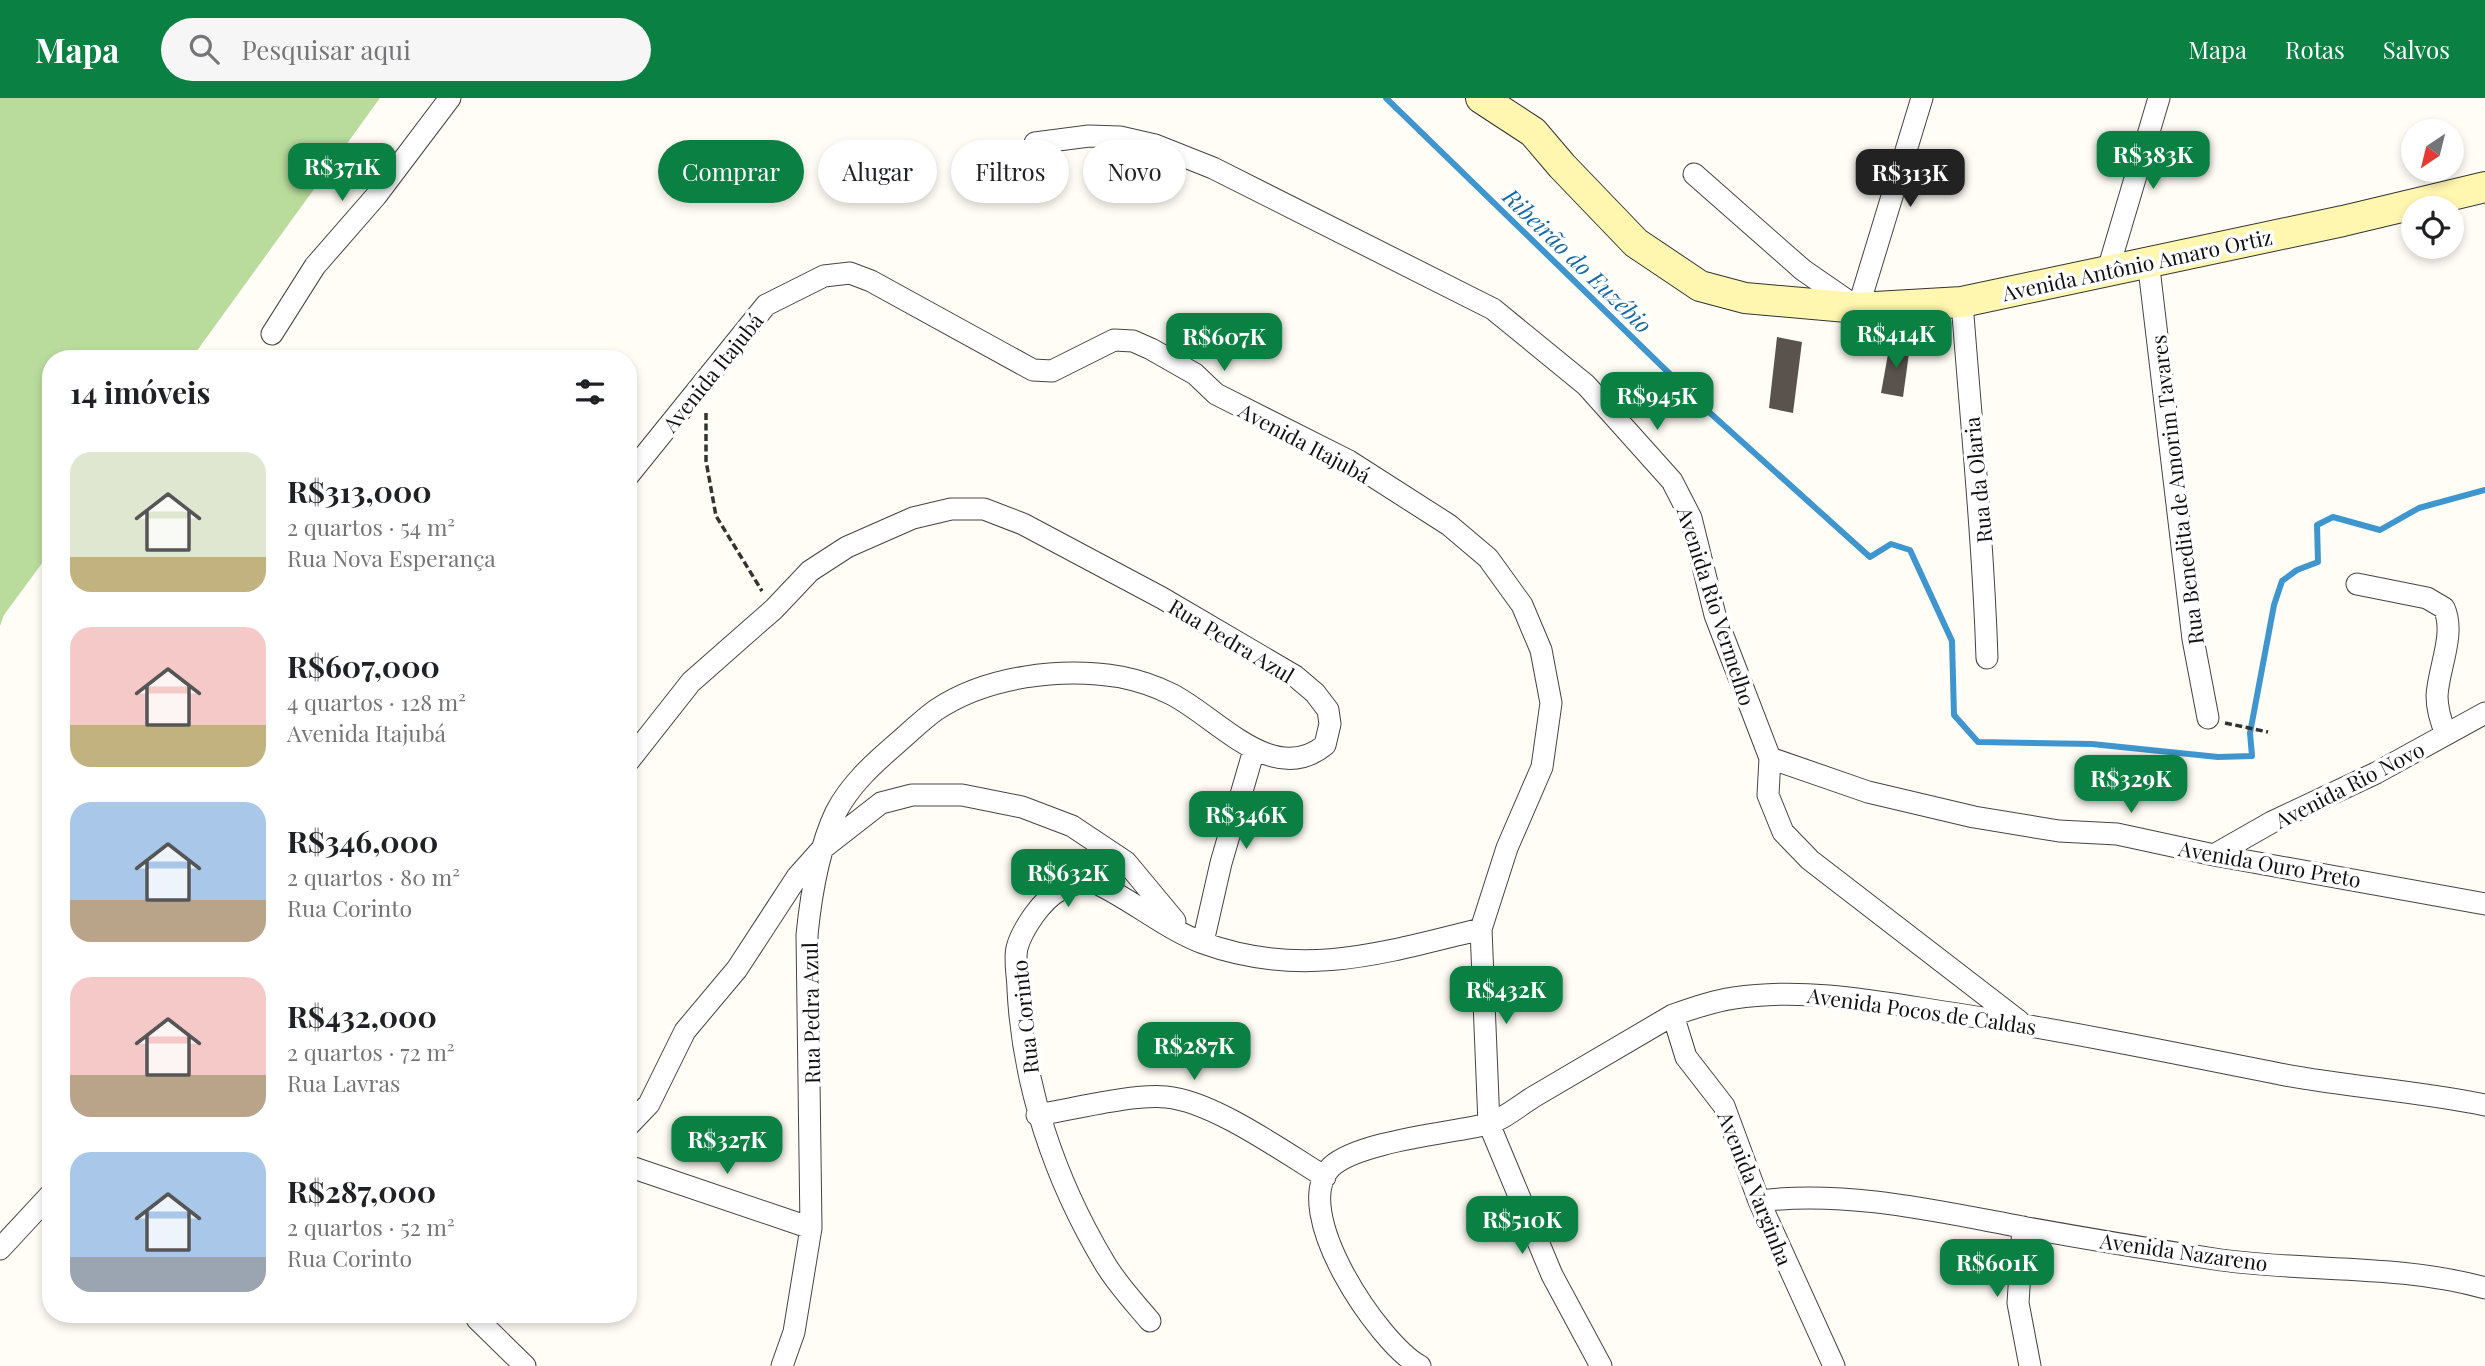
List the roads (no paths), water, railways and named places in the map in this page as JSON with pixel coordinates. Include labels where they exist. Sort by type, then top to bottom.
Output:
[{"type":"street","points":[[272,334],[315,266],[376,197],[450,98]]},
{"type":"street","name":"Avenida Antônio Amaro Ortiz","points":[[1481,98],[1533,132],[1636,243],[1700,286],[1745,298],[1858,307],[1962,302],[2107,273],[2148,260],[2343,221],[2485,187]]},
{"type":"street","points":[[1694,174],[1803,270],[1858,307],[1922,98]]},
{"type":"street","points":[[2107,273],[2159,98]]},
{"type":"street","name":"Avenida Rio Vermelho","points":[[1058,140],[1089,136],[1119,137],[1155,145],[1213,168],[1493,309],[1586,385],[1672,481],[1691,518],[1715,615],[1770,758],[1768,795],[1783,832],[1810,860],[2021,1022]]},
{"type":"street","name":"Rua Benedita de Amorim Tavares","points":[[2148,260],[2193,639],[2208,718]]},
{"type":"street","name":"Avenida Itajubá","points":[[637,465],[766,304],[824,276],[850,273],[871,281],[1032,370],[1052,371],[1114,340],[1133,341],[1173,359],[1216,394],[1349,461],[1449,525],[1488,558],[1522,605],[1541,650],[1551,703],[1542,767],[1507,848],[1481,929]]},
{"type":"street","name":"Rua da Olaria","points":[[1962,302],[1973,460],[1984,554],[1987,658]]},
{"type":"street","name":"Rua Pedra Azul","points":[[637,751],[691,682],[774,610],[810,571],[846,547],[913,518],[951,509],[984,509],[1023,524],[1162,598],[1295,676],[1315,693],[1328,710],[1330,724],[1325,745],[1307,756],[1286,758],[1254,750],[1171,694],[1122,677],[1072,674],[1012,679],[971,692],[936,710],[876,761],[853,786],[837,811],[822,849],[811,897],[807,935],[811,1228],[794,1332],[782,1366]]},
{"type":"street","points":[[2357,584],[2427,598],[2444,608],[2448,626],[2437,696],[2439,716],[2446,734]]},
{"type":"street","name":"Avenida Rio Novo","points":[[2214,855],[2272,822],[2376,773],[2485,712]]},
{"type":"street","points":[[637,1117],[649,1104],[685,1031],[737,969],[797,877],[822,849],[881,803],[912,795],[962,795],[1022,807],[1072,826],[1126,862],[1194,938],[1221,863],[1254,750]]},
{"type":"street","name":"Avenida Ouro Preto","points":[[1770,758],[1868,792],[1974,817],[2059,831],[2117,834],[2214,855],[2485,904]]},
{"type":"street","name":"Rua Corinto","points":[[1150,1321],[1104,1264],[1070,1197],[1037,1115],[1019,1004],[1016,949],[1024,930],[1043,902],[1067,885],[1082,881],[1096,883],[1194,938],[1294,961],[1339,961],[1481,929]]},
{"type":"street","points":[[1481,929],[1489,1124],[1552,1275],[1601,1366]]},
{"type":"street","name":"Avenida Pocos de Caldas","points":[[1325,1177],[1331,1167],[1365,1151],[1489,1124],[1673,1015],[1734,998],[1799,994],[1855,998],[2021,1022],[2351,1087],[2420,1093],[2485,1105]]},
{"type":"street","name":"Avenida Varginha","points":[[1673,1015],[1686,1057],[1724,1106],[1759,1202],[1834,1366]]},
{"type":"street","points":[[1037,1115],[1166,1097],[1196,1104],[1228,1120],[1325,1177],[1320,1200],[1327,1238],[1341,1268],[1359,1304],[1380,1332],[1419,1366]]},
{"type":"street","points":[[637,1169],[811,1228]]},
{"type":"street","name":"Avenida Nazareno","points":[[1759,1202],[1798,1196],[1859,1201],[1948,1212],[2223,1260],[2330,1270],[2407,1272],[2485,1288]]},
{"type":"street","points":[[0,1249],[42,1204]]},
{"type":"street","points":[[2023,1227],[2018,1303],[2030,1366]]},
{"type":"street","points":[[481,1323],[525,1366]]},
{"type":"waterway","name":"Ribeirão do Euzébio","points":[[1386,98],[1709,412],[1870,557],[1891,544],[1910,550],[1952,641],[1954,715],[1978,742],[2092,744],[2218,757],[2252,756],[2250,733],[2274,605],[2282,581],[2297,570],[2318,562],[2317,525],[2333,517],[2380,530],[2419,508],[2485,490]]}]
